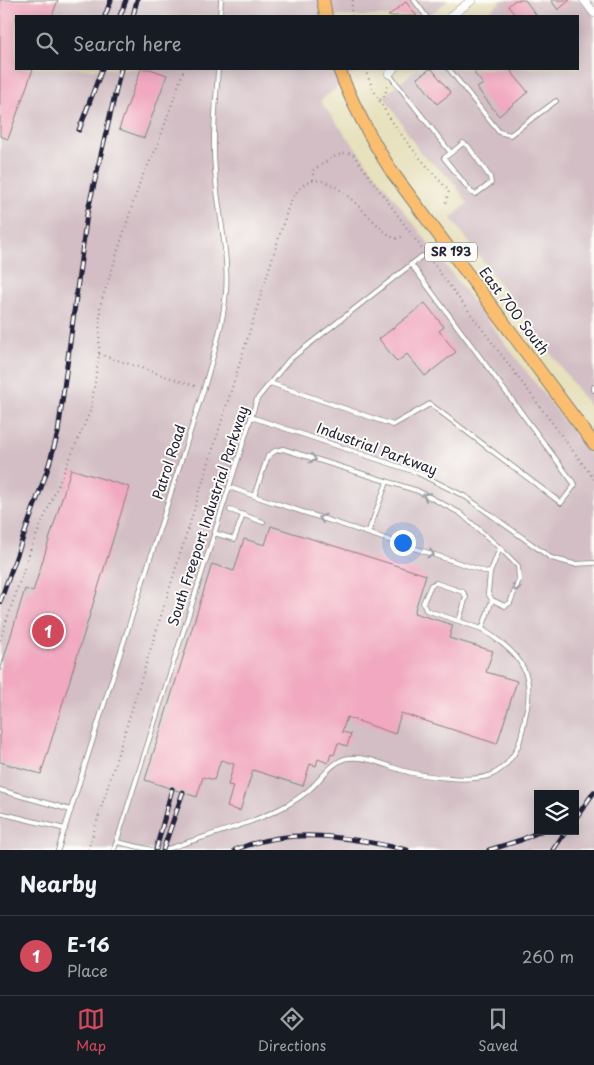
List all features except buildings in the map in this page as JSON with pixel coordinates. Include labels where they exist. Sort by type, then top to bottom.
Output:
[{"type":"main road","points":[[323,0],[326,15]]},
{"type":"main road","name":"East 700 South","points":[[339,70],[358,116],[392,172],[594,444]]},
{"type":"street","points":[[452,15],[472,0]]},
{"type":"street","points":[[584,0],[594,13]]},
{"type":"lane","points":[[220,15],[221,0]]},
{"type":"lane","points":[[414,0],[425,15]]},
{"type":"lane","name":"Patrol Road","points":[[58,850],[204,388],[221,327],[226,292],[226,252],[215,169],[214,138],[218,70]]},
{"type":"lane","points":[[450,70],[499,132],[510,135],[556,101]]},
{"type":"lane","points":[[391,71],[451,152]]},
{"type":"lane","points":[[463,143],[468,146],[490,177],[491,183],[476,194],[472,193],[444,158],[451,152],[463,143]]},
{"type":"lane","name":"South Freeport Industrial Parkway","points":[[114,850],[257,399],[289,360],[422,256]]},
{"type":"lane","points":[[270,383],[393,425],[430,404],[561,502],[575,486],[411,264]]},
{"type":"lane","name":"Industrial Parkway","points":[[251,417],[418,473],[466,497],[551,558],[574,564],[594,563]]},
{"type":"lane","points":[[254,496],[268,456],[275,450],[283,449],[418,492],[460,513],[500,548],[518,566],[519,580],[510,603],[505,606],[492,600],[488,593],[490,573],[500,548]]},
{"type":"lane","points":[[368,533],[387,482]]},
{"type":"lane","points":[[229,487],[490,573]]},
{"type":"lane","points":[[230,510],[263,522]]},
{"type":"lane","points":[[214,533],[234,539],[243,515]]},
{"type":"lane","points":[[165,850],[267,815],[309,790],[338,762],[349,758],[370,760],[402,771],[428,776],[461,779],[490,775],[502,768],[512,758],[521,738],[528,701],[529,682],[524,668],[516,657],[505,645],[482,628],[459,621],[426,610],[423,604],[431,585],[436,583],[463,592],[466,597],[459,621]]},
{"type":"lane","points":[[482,628],[492,600]]},
{"type":"lane","points":[[0,790],[71,810]]},
{"type":"lane","points":[[0,813],[65,829]]},
{"type":"lane","points":[[117,842],[152,850]]},
{"type":"path","points":[[352,15],[351,10],[354,0]]},
{"type":"path","points":[[0,640],[31,548],[92,409],[98,354],[100,306],[141,179],[158,148],[184,70]]},
{"type":"path","points":[[365,70],[380,100],[410,149],[449,191],[445,206]]},
{"type":"path","points":[[380,100],[385,95],[391,71]]},
{"type":"path","points":[[313,180],[314,170],[337,156],[349,153],[354,154],[594,479]]},
{"type":"path","points":[[88,850],[289,205],[295,192],[302,185],[313,180],[329,182],[343,192],[386,233],[395,239],[405,236]]},
{"type":"path","points":[[98,354],[204,388]]},
{"type":"shaded area","points":[[0,0],[449,0],[429,15],[15,15],[15,70],[359,70],[320,101],[594,460],[593,850],[0,850]]},
{"type":"shaded area","points":[[503,0],[594,0],[594,412],[451,218],[468,203],[451,179],[421,154],[384,96],[416,70],[579,70],[579,15],[484,15]]},
{"type":"railway","points":[[105,15],[111,0]]},
{"type":"railway","points":[[120,15],[126,0]]},
{"type":"railway","points":[[133,15],[137,0]]},
{"type":"railway","points":[[79,130],[102,70]]},
{"type":"railway","points":[[0,602],[47,471],[58,433],[87,214],[121,70]]},
{"type":"railway","points":[[156,850],[172,789]]},
{"type":"railway","points":[[163,850],[183,792]]},
{"type":"railway","points":[[579,813],[594,792]]},
{"type":"railway","points":[[489,850],[534,834]]},
{"type":"railway","points":[[553,850],[563,835]]},
{"type":"railway","points":[[235,850],[278,838],[299,836],[342,838],[407,850]]},
{"type":"place","name":"E-16","points":[[48,631]]}]
